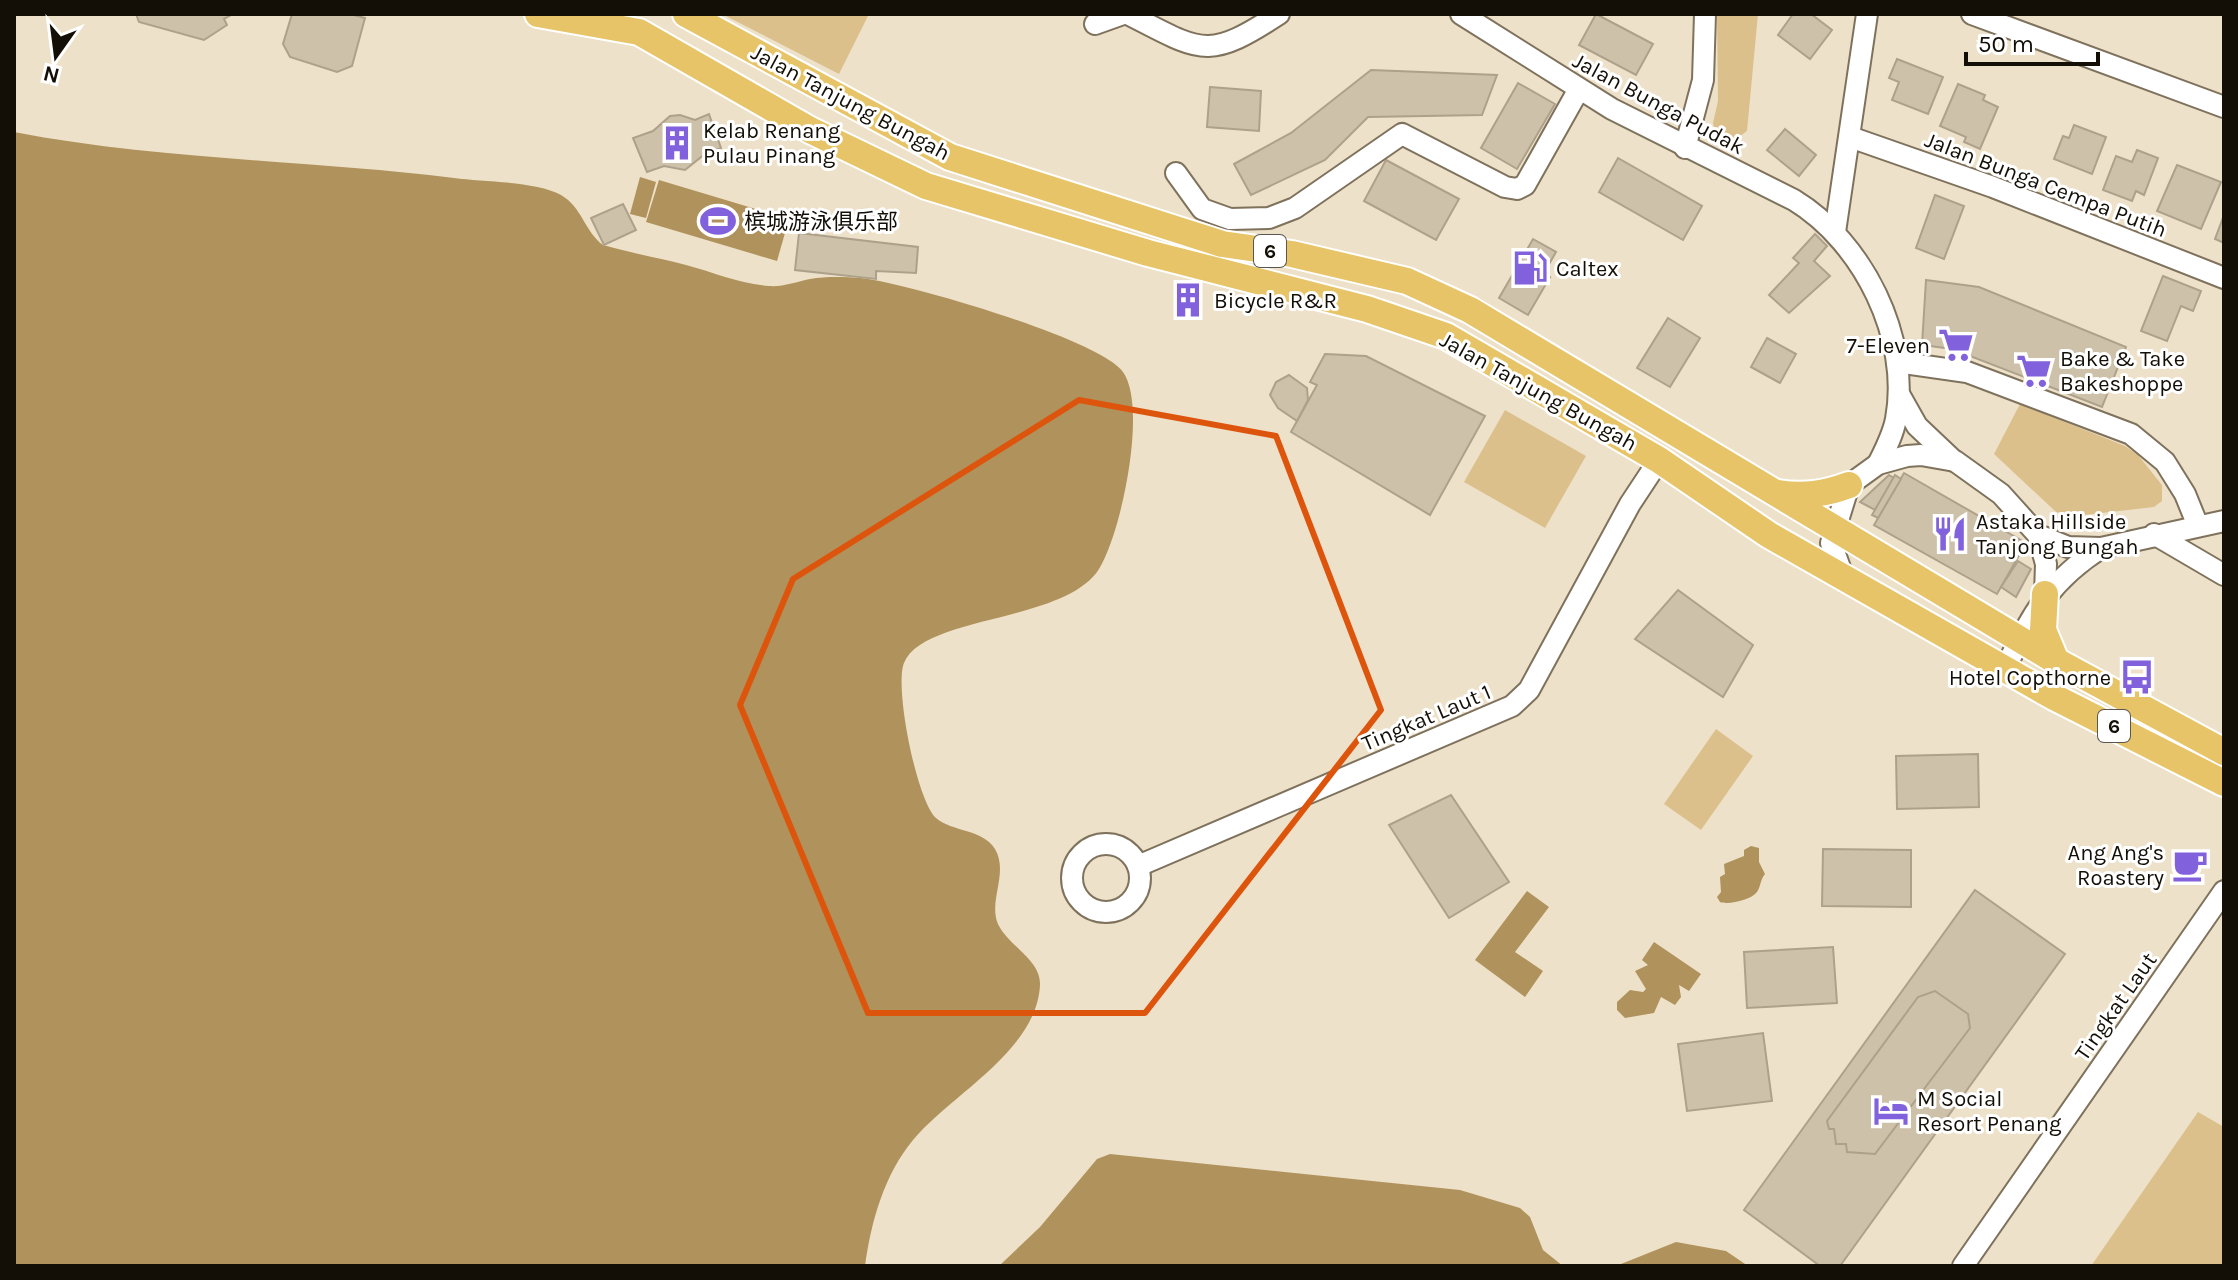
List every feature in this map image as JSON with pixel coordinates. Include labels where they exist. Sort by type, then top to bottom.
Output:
[{"type":"main road","name":"Jalan Tanjung Bungah","points":[[538,14],[639,32],[810,130],[926,186],[1148,253],[1367,309],[1446,336],[1659,460],[1769,535],[2005,668],[2224,783]]},
{"type":"main road","name":"Jalan Tanjung Bungah","points":[[686,14],[950,157],[1222,244],[1321,259],[1407,281],[1470,310],[2056,661],[2224,752]]},
{"type":"main road","points":[[1770,492],[1799,496],[1823,494],[1849,485]]},
{"type":"main road","points":[[2045,594],[2043,630],[2056,661]]},
{"type":"street","points":[[1095,24],[1126,14],[1199,48],[1218,48],[1243,37],[1279,14]]},
{"type":"street","name":"Jalan Bunga Pudak","points":[[1461,14],[1579,89],[1685,148],[1794,200],[1816,214],[1835,232],[1878,302],[1897,362],[1899,394]]},
{"type":"street","points":[[1685,148],[1703,80],[1705,14]]},
{"type":"street","points":[[1835,232],[1867,14]]},
{"type":"street","points":[[1972,14],[2224,107]]},
{"type":"street","points":[[1176,173],[1202,209],[1230,219],[1269,218],[1295,208],[1402,134],[1505,187],[1517,189],[1525,185],[1579,89]]},
{"type":"street","name":"Jalan Bunga Cempa Putih","points":[[1850,137],[1993,187],[2224,278]]},
{"type":"street","points":[[1897,362],[1967,372],[2131,434],[2165,462],[2185,494],[2198,526]]},
{"type":"street","points":[[1899,394],[1917,426],[1955,461],[2001,494],[2038,535],[2068,547],[2101,548],[2224,521]]},
{"type":"street","points":[[1878,464],[1892,433],[1899,394]]},
{"type":"street","points":[[1843,576],[1832,553],[1834,530],[1849,485],[1878,464],[1921,455],[1955,461]]},
{"type":"street","name":"Tingkat Laut 1","points":[[1138,866],[1512,706],[1529,690],[1630,504],[1659,460]]},
{"type":"street","points":[[2154,534],[2224,575]]},
{"type":"street","points":[[2038,535],[2046,564],[2045,594]]},
{"type":"street","points":[[2005,668],[2045,594],[2068,570],[2101,548]]},
{"type":"street","name":"Tingkat Laut","points":[[1963,1266],[2224,891]]},
{"type":"highlighted area","points":[[1079,400],[1276,436],[1381,710],[1145,1013],[868,1013],[740,705],[793,579]]},
{"type":"shaded area","points":[[722,14],[869,14],[839,74]]},
{"type":"shaded area","points":[[1717,14],[1758,14],[1747,131],[1732,142],[1717,139],[1713,123],[1718,101]]},
{"type":"shaded area","points":[[14,132],[178,154],[538,187],[568,200],[603,245],[758,285],[779,286],[816,278],[842,277],[918,290],[1042,329],[1079,344],[1123,372],[1130,389],[1133,413],[1129,470],[1116,528],[1099,569],[1082,587],[1057,600],[938,636],[916,647],[904,663],[902,695],[909,743],[929,807],[943,823],[983,838],[995,849],[1000,868],[995,906],[998,924],[1030,960],[1039,976],[1040,985],[1035,1009],[1024,1031],[989,1070],[929,1123],[894,1168],[880,1200],[865,1266],[14,1266]]},
{"type":"shaded area","points":[[640,177],[656,182],[646,218],[630,214]]},
{"type":"shaded area","name":"槟城游泳俱乐部","points":[[659,180],[789,219],[777,261],[646,222]]},
{"type":"shaded area","points":[[2020,404],[2125,446],[2138,455],[2162,485],[2162,501],[2154,507],[2067,517],[2055,511],[1994,454]]},
{"type":"shaded area","points":[[1505,410],[1586,456],[1545,528],[1464,482]]},
{"type":"shaded area","points":[[1716,729],[1753,756],[1701,830],[1664,804]]},
{"type":"shaded area","points":[[1751,846],[1759,848],[1759,862],[1765,874],[1758,890],[1745,899],[1720,902],[1717,897],[1721,892],[1720,877],[1725,874],[1724,864],[1744,856],[1744,850]]},
{"type":"shaded area","points":[[1527,891],[1549,907],[1515,952],[1543,971],[1525,997],[1475,960]]},
{"type":"shaded area","points":[[1654,942],[1701,974],[1689,991],[1679,985],[1681,997],[1675,1005],[1661,997],[1654,1013],[1625,1018],[1617,1010],[1617,1002],[1630,990],[1643,992],[1646,989],[1635,971],[1648,965],[1642,960]]},
{"type":"shaded area","points":[[2198,1112],[2224,1127],[2224,1266],[2091,1266]]},
{"type":"shaded area","points":[[1110,1154],[1460,1190],[1520,1208],[1530,1217],[1543,1250],[1563,1266],[999,1266],[1040,1227],[1097,1159]]},
{"type":"shaded area","points":[[1676,1242],[1726,1251],[1748,1266],[1616,1266]]},
{"type":"building","points":[[136,14],[233,14],[224,19],[227,25],[204,40],[139,22]]},
{"type":"building","points":[[292,14],[350,14],[365,18],[352,66],[337,72],[290,57],[283,44]]},
{"type":"building","points":[[1596,14],[1653,44],[1636,75],[1579,45]]},
{"type":"building","points":[[1793,14],[1811,14],[1832,30],[1810,59],[1778,35]]},
{"type":"building","points":[[1897,59],[1943,77],[1928,114],[1892,100],[1899,82],[1889,78]]},
{"type":"building","points":[[1371,70],[1497,75],[1482,115],[1368,117],[1325,160],[1251,195],[1234,164],[1291,133]]},
{"type":"building","points":[[1518,83],[1555,104],[1517,169],[1481,148]]},
{"type":"building","points":[[1958,84],[1985,95],[1983,100],[1998,107],[1980,149],[1964,142],[1966,137],[1940,126]]},
{"type":"building","points":[[1210,87],[1261,91],[1259,131],[1207,127]]},
{"type":"building","name":"Kelab Renang Pulau Pinang","points":[[709,114],[721,148],[705,154],[685,170],[664,166],[647,172],[633,138],[653,131],[670,116],[680,115],[695,120]]},
{"type":"building","points":[[2074,125],[2106,137],[2092,174],[2054,159],[2063,136],[2069,138]]},
{"type":"building","points":[[1785,129],[1816,155],[1799,176],[1767,150]]},
{"type":"building","points":[[2137,150],[2158,158],[2144,195],[2136,191],[2132,201],[2103,190],[2116,156],[2132,162]]},
{"type":"building","points":[[1618,158],[1702,206],[1683,240],[1599,192]]},
{"type":"building","points":[[1386,160],[1459,199],[1436,240],[1364,201]]},
{"type":"building","points":[[2177,165],[2221,182],[2201,229],[2157,211]]},
{"type":"building","points":[[1935,195],[1964,206],[1944,259],[1916,248]]},
{"type":"building","points":[[623,204],[636,230],[604,245],[591,218]]},
{"type":"building","points":[[2224,215],[2224,243],[2215,239]]},
{"type":"building","points":[[799,233],[918,247],[916,273],[876,271],[876,279],[795,270]]},
{"type":"building","points":[[1815,234],[1827,246],[1814,261],[1830,276],[1789,313],[1769,295],[1799,263],[1793,258]]},
{"type":"building","points":[[1533,239],[1556,252],[1544,273],[1521,260]]},
{"type":"building","points":[[1521,260],[1550,277],[1528,315],[1499,298]]},
{"type":"building","points":[[2163,276],[2201,291],[2193,311],[2181,306],[2167,341],[2141,331]]},
{"type":"building","points":[[1926,280],[1979,287],[2126,347],[2102,407],[1952,349],[1922,345]]},
{"type":"building","name":"Bicycle R&R","points":[[1183,284],[1200,292],[1196,310],[1177,303]]},
{"type":"building","points":[[1668,318],[1700,338],[1670,387],[1637,368]]},
{"type":"building","points":[[1767,338],[1796,354],[1780,383],[1751,367]]},
{"type":"building","points":[[1325,354],[1366,356],[1485,416],[1430,515],[1291,432],[1317,385],[1310,382]]},
{"type":"building","points":[[1289,375],[1307,388],[1308,400],[1297,421],[1278,408],[1270,395],[1276,382]]},
{"type":"building","name":"Astaka Hillside Tanjong Bungah","points":[[1904,473],[2026,543],[1997,594],[1874,525]]},
{"type":"building","points":[[1889,475],[1894,478],[1875,510],[1860,502]]},
{"type":"building","points":[[1895,475],[1901,479],[1878,518],[1872,515]]},
{"type":"building","points":[[2018,561],[2031,569],[2016,597],[2001,587]]},
{"type":"building","points":[[1678,590],[1753,645],[1723,697],[1635,639]]},
{"type":"building","points":[[1978,754],[1979,807],[1897,809],[1896,756]]},
{"type":"building","points":[[1451,795],[1509,882],[1449,918],[1389,825]]},
{"type":"building","points":[[1823,849],[1911,850],[1911,907],[1822,906]]},
{"type":"building","points":[[1975,890],[2065,954],[1840,1266],[1820,1266],[1744,1210]]},
{"type":"building","points":[[1833,947],[1837,1003],[1747,1008],[1744,952]]},
{"type":"building","points":[[1935,991],[1968,1014],[1970,1028],[1875,1154],[1847,1152],[1846,1144],[1836,1144],[1834,1129],[1829,1129],[1827,1121],[1918,997]]},
{"type":"building","points":[[1763,1033],[1772,1101],[1687,1111],[1678,1044]]},
{"type":"place","name":"Kelab Renang Pulau Pinang","points":[[677,143]]},
{"type":"place","name":"槟城游泳俱乐部","points":[[718,221]]},
{"type":"place","name":"Caltex","points":[[1530,268]]},
{"type":"place","name":"Bicycle R&R","points":[[1188,300]]},
{"type":"place","name":"7-Eleven","points":[[1956,345]]},
{"type":"place","name":"Bake & Take Bakeshoppe","points":[[2034,371]]},
{"type":"place","name":"Astaka Hillside Tanjong Bungah","points":[[1950,534]]},
{"type":"place","name":"Hotel Copthorne","points":[[2137,677]]},
{"type":"place","name":"Ang Ang's Roastery","points":[[2190,865]]},
{"type":"place","name":"M Social Resort Penang","points":[[1891,1111]]}]
